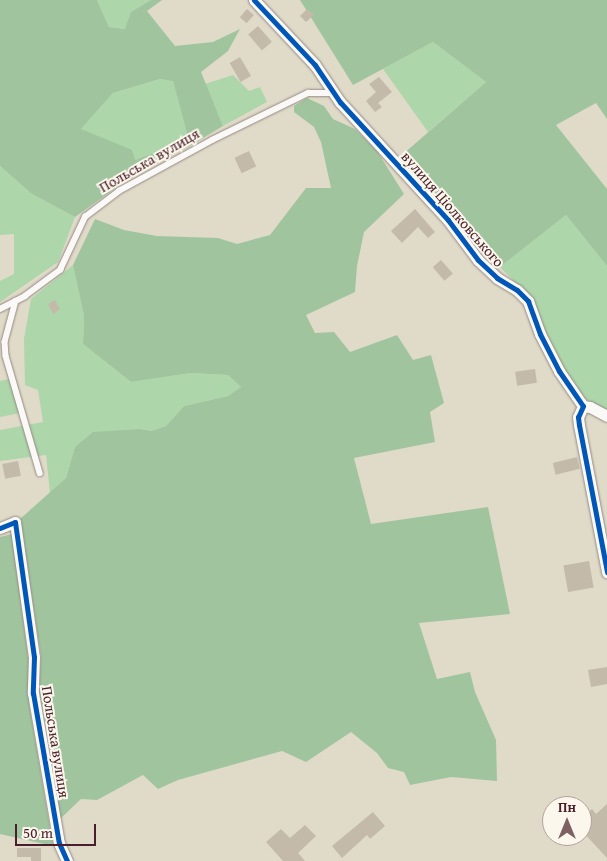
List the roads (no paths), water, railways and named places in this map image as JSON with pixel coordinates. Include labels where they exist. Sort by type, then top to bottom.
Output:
[{"type":"street","name":"вулиця Ціолковського","points":[[254,0],[315,65],[334,93],[448,220],[478,260],[528,301],[540,334],[559,371],[583,406]]},
{"type":"street","points":[[607,416],[590,407],[583,406],[578,418],[607,572]]},
{"type":"street","name":"Польська вулиця","points":[[0,528],[15,522],[34,657],[33,693],[59,843],[67,861]]},
{"type":"lane","name":"Польська вулиця","points":[[0,309],[16,301],[60,270],[85,218],[119,191],[212,140],[308,93],[334,93]]},
{"type":"lane","points":[[16,301],[5,342],[6,356],[40,473]]}]
